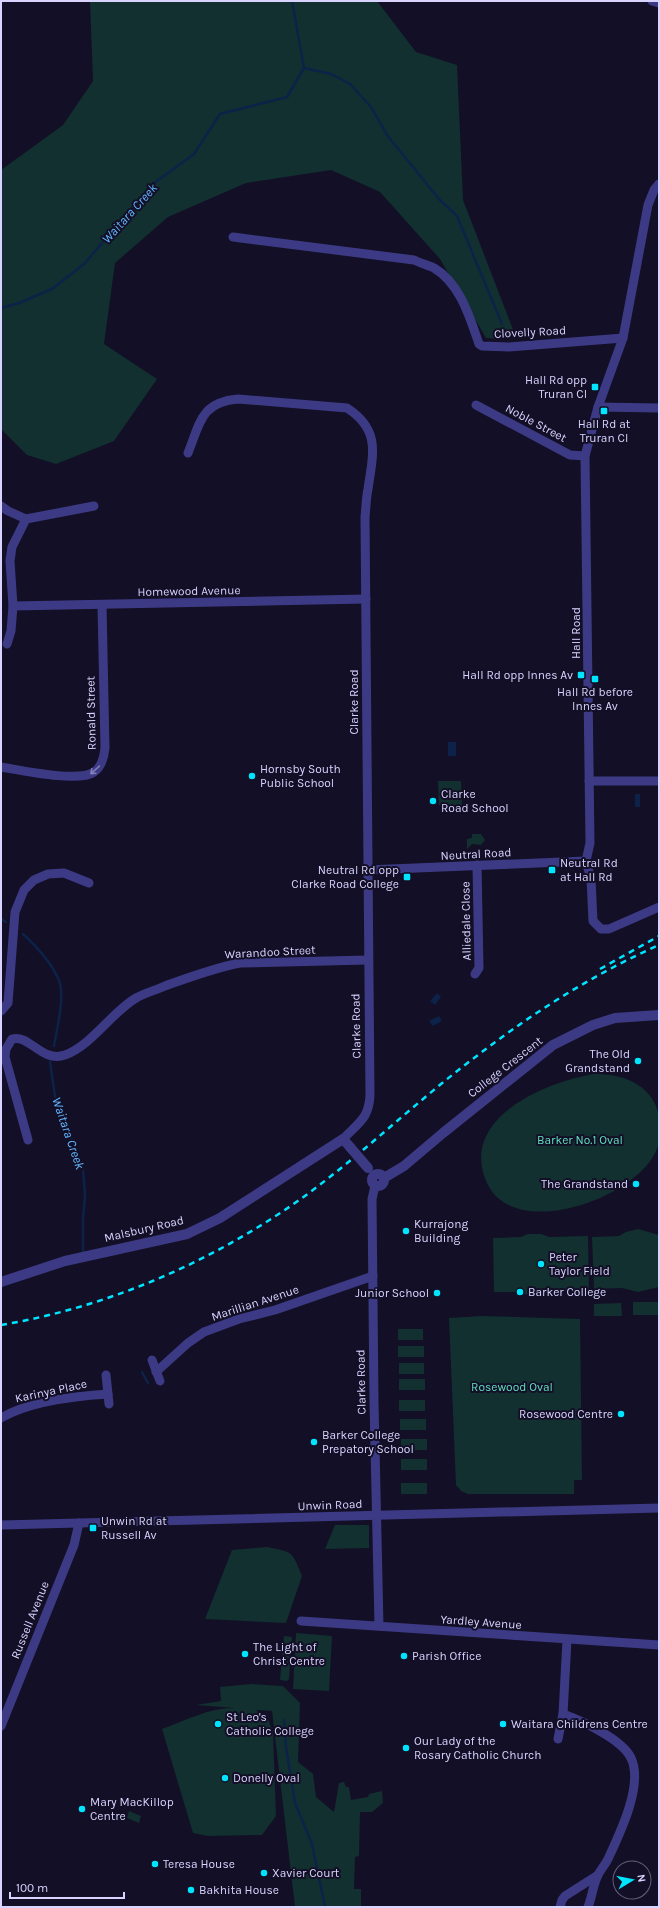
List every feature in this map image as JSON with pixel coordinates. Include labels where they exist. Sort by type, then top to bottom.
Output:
[{"type":"street","points":[[652,1],[659,3]]},
{"type":"street","points":[[623,338],[648,205],[659,184]]},
{"type":"street","name":"Clovelly Road","points":[[232,237],[414,260],[434,268],[444,276],[462,301],[479,344],[482,346],[509,347],[623,338]]},
{"type":"street","name":"Hall Road","points":[[623,338],[598,407],[585,456],[590,843],[586,861],[591,879],[593,921],[601,929],[609,929],[621,925],[659,907]]},
{"type":"street","name":"Clarke Road","points":[[188,453],[202,419],[209,407],[227,400],[238,399],[347,408],[359,416],[371,434],[374,446],[365,517],[370,1106],[365,1116],[343,1139]]},
{"type":"street","name":"Noble Street","points":[[476,405],[570,455],[585,456]]},
{"type":"street","points":[[598,407],[659,408]]},
{"type":"street","points":[[1,506],[8,511],[26,519],[94,506]]},
{"type":"street","points":[[7,644],[11,631],[12,606],[10,561],[12,547],[26,519]]},
{"type":"street","name":"Homewood Avenue","points":[[12,606],[366,599]]},
{"type":"street","name":"Ronald Street","points":[[1,767],[76,777],[93,773],[103,759],[105,748],[105,720],[102,605]]},
{"type":"street","points":[[589,781],[659,781]]},
{"type":"street","name":"Neutral Road","points":[[367,870],[586,861]]},
{"type":"street","name":"Alliedale Close","points":[[475,974],[479,968],[477,865]]},
{"type":"street","points":[[2,1011],[8,1003],[10,995],[15,912],[24,890],[34,880],[48,874],[64,873],[90,883]]},
{"type":"street","name":"Warandoo Street","points":[[28,1140],[5,1057],[6,1049],[12,1039],[18,1037],[26,1040],[36,1050],[50,1055],[59,1056],[77,1048],[137,997],[220,966],[240,963],[368,960]]},
{"type":"street","name":"College Crescent","points":[[375,1186],[381,1186],[384,1178],[404,1166],[553,1045],[593,1025],[615,1018],[659,1015]]},
{"type":"street","points":[[343,1139],[371,1172],[381,1175],[384,1178]]},
{"type":"street","name":"Malsbury Road","points":[[1,1282],[65,1261],[186,1234],[226,1214],[343,1139]]},
{"type":"street","points":[[371,1172],[372,1182],[375,1186]]},
{"type":"street","name":"Clarke Road","points":[[375,1186],[372,1199],[374,1402],[380,1626]]},
{"type":"street","name":"Marillian Avenue","points":[[152,1360],[158,1376],[188,1343],[204,1332],[239,1319],[275,1310],[373,1276]]},
{"type":"street","points":[[106,1374],[109,1404]]},
{"type":"street","name":"Karinya Place","points":[[1,1418],[13,1411],[78,1396],[108,1394]]},
{"type":"street","name":"Unwin Road","points":[[1,1525],[659,1508]]},
{"type":"street","name":"Russell Avenue","points":[[1,1726],[74,1545],[79,1523]]},
{"type":"street","name":"Yardley Avenue","points":[[301,1621],[659,1645]]},
{"type":"street","points":[[558,1739],[563,1714],[567,1640]]},
{"type":"street","points":[[563,1714],[597,1728],[626,1751],[631,1758],[635,1772],[634,1786],[623,1823],[607,1861],[598,1876],[590,1903]]},
{"type":"street","points":[[560,1907],[565,1896],[598,1876]]},
{"type":"street","points":[[578,1887],[587,1889],[590,1903]]},
{"type":"green space","points":[[90,1],[377,1],[416,52],[457,65],[463,200],[514,332],[503,339],[486,338],[440,259],[380,192],[331,170],[246,183],[168,217],[115,263],[104,344],[157,379],[114,441],[56,464],[27,455],[1,429],[1,170],[63,125],[93,81]]},
{"type":"green space","points":[[438,781],[461,781],[462,805],[439,805]]},
{"type":"green space","points":[[472,834],[481,834],[485,840],[481,845],[472,844],[467,849],[467,839],[472,838]]},
{"type":"green space","name":"Barker No.1 Oval","points":[[594,1074],[611,1075],[636,1083],[649,1094],[654,1102],[657,1108],[659,1121],[659,1142],[647,1165],[629,1182],[605,1196],[578,1206],[550,1211],[525,1210],[503,1202],[488,1185],[481,1162],[484,1141],[494,1123],[510,1108],[530,1095],[574,1078]]},
{"type":"green space","points":[[638,1229],[659,1235],[659,1287],[638,1292],[622,1288],[594,1289],[592,1237],[619,1236],[626,1232]]},
{"type":"green space","name":"Peter Taylor Field","points":[[528,1234],[541,1234],[549,1237],[588,1236],[589,1291],[553,1291],[547,1295],[535,1297],[518,1292],[494,1292],[493,1238],[521,1237]]},
{"type":"green space","points":[[633,1302],[659,1302],[659,1315],[633,1315]]},
{"type":"green space","points":[[621,1303],[622,1316],[594,1316],[594,1304]]},
{"type":"green space","name":"Rosewood Oval","points":[[483,1316],[580,1319],[582,1480],[574,1480],[574,1494],[468,1494],[461,1491],[456,1485],[449,1318]]},
{"type":"green space","points":[[398,1329],[423,1329],[423,1340],[398,1340]]},
{"type":"green space","points":[[398,1346],[424,1346],[424,1357],[398,1357]]},
{"type":"green space","points":[[399,1363],[424,1363],[424,1374],[399,1374]]},
{"type":"green space","points":[[399,1379],[425,1379],[425,1390],[399,1390]]},
{"type":"green space","points":[[399,1400],[425,1400],[425,1411],[399,1411]]},
{"type":"green space","points":[[400,1419],[426,1419],[426,1430],[400,1430]]},
{"type":"green space","points":[[401,1439],[427,1439],[427,1450],[401,1450]]},
{"type":"green space","points":[[401,1459],[427,1459],[427,1470],[401,1470]]},
{"type":"green space","points":[[401,1483],[427,1483],[427,1494],[401,1494]]},
{"type":"green space","points":[[335,1525],[369,1525],[369,1548],[325,1549]]},
{"type":"green space","points":[[267,1547],[282,1550],[290,1554],[296,1562],[302,1576],[286,1623],[205,1619],[232,1550]]},
{"type":"green space","points":[[296,1633],[332,1636],[329,1691],[293,1689]]},
{"type":"green space","points":[[284,1636],[292,1637],[289,1679],[287,1681],[280,1680]]},
{"type":"green space","points":[[251,1684],[283,1686],[300,1703],[298,1762],[313,1774],[316,1797],[334,1812],[339,1783],[344,1782],[346,1787],[349,1787],[351,1800],[368,1797],[369,1794],[382,1791],[383,1803],[372,1812],[360,1812],[359,1856],[355,1857],[354,1889],[361,1889],[361,1907],[295,1907],[272,1711],[256,1710],[268,1719],[273,1732],[276,1816],[262,1835],[208,1836],[193,1833],[162,1729],[207,1712],[226,1708],[235,1708],[196,1705],[221,1701],[220,1687]]},
{"type":"green space","points":[[129,1811],[141,1816],[139,1823],[127,1818]]},
{"type":"water","points":[[448,742],[456,742],[456,756],[448,756]]},
{"type":"water","points":[[635,794],[640,794],[640,807],[635,807]]},
{"type":"water","points":[[437,993],[441,997],[435,1005],[430,1001]]},
{"type":"water","points":[[439,1016],[442,1021],[433,1026],[429,1021]]},
{"type":"waterway","name":"Waitara Creek","points":[[1,308],[19,303],[52,289],[84,264],[154,183],[194,154],[220,114],[287,97],[304,68],[292,1]]},
{"type":"waterway","points":[[304,68],[331,74],[350,84],[371,107],[387,135],[439,199],[457,216],[502,324]]},
{"type":"waterway","name":"Waitara Creek","points":[[1,919],[6,922]]},
{"type":"waterway","name":"Waitara Creek","points":[[23,934],[47,960],[55,972],[60,985],[61,1002],[54,1046]]},
{"type":"waterway","name":"Waitara Creek","points":[[50,1062],[55,1096],[83,1169],[85,1196],[83,1252]]},
{"type":"waterway","points":[[142,1372],[148,1383]]},
{"type":"waterway","points":[[284,1720],[286,1747],[295,1803],[312,1844],[325,1907]]},
{"type":"railway","points":[[600,969],[659,936]]},
{"type":"railway","points":[[1,1325],[79,1307],[117,1295],[191,1264],[227,1245],[261,1225],[319,1186],[455,1073],[499,1039],[588,981],[659,945]]},
{"type":"place","name":"Hall Rd opp Truran Cl","points":[[595,387]]},
{"type":"place","name":"Hall Rd at Truran Cl","points":[[604,411]]},
{"type":"place","name":"Hall Rd opp Innes Av","points":[[581,675]]},
{"type":"place","name":"Hall Rd before Innes Av","points":[[595,679]]},
{"type":"place","name":"Hornsby South Public School","points":[[252,776]]},
{"type":"place","name":"Clarke Road School","points":[[433,801]]},
{"type":"place","name":"Neutral Rd at Hall Rd","points":[[552,870]]},
{"type":"place","name":"Neutral Rd opp Clarke Road College","points":[[407,877]]},
{"type":"place","name":"The Old Grandstand","points":[[638,1061]]},
{"type":"place","name":"The Grandstand","points":[[636,1184]]},
{"type":"place","name":"Kurrajong Building","points":[[406,1231]]},
{"type":"place","name":"Peter Taylor Field","points":[[541,1264]]},
{"type":"place","name":"Barker College","points":[[520,1292]]},
{"type":"place","name":"Junior School","points":[[437,1293]]},
{"type":"place","name":"Rosewood Centre","points":[[621,1414]]},
{"type":"place","name":"Barker College Prepatory School","points":[[314,1442]]},
{"type":"place","name":"Unwin Rd at Russell Av","points":[[93,1528]]},
{"type":"place","name":"The Light of Christ Centre","points":[[245,1654]]},
{"type":"place","name":"Parish Office","points":[[404,1656]]},
{"type":"place","name":"St Leo's Catholic College","points":[[218,1724]]},
{"type":"place","name":"Waitara Childrens Centre","points":[[503,1724]]},
{"type":"place","name":"Our Lady of the Rosary Catholic Church","points":[[406,1748]]},
{"type":"place","name":"Donelly Oval","points":[[225,1778]]},
{"type":"place","name":"Mary MacKillop Centre","points":[[82,1809]]},
{"type":"place","name":"Teresa House","points":[[155,1864]]},
{"type":"place","name":"Xavier Court","points":[[264,1873]]},
{"type":"place","name":"Bakhita House","points":[[191,1890]]}]
